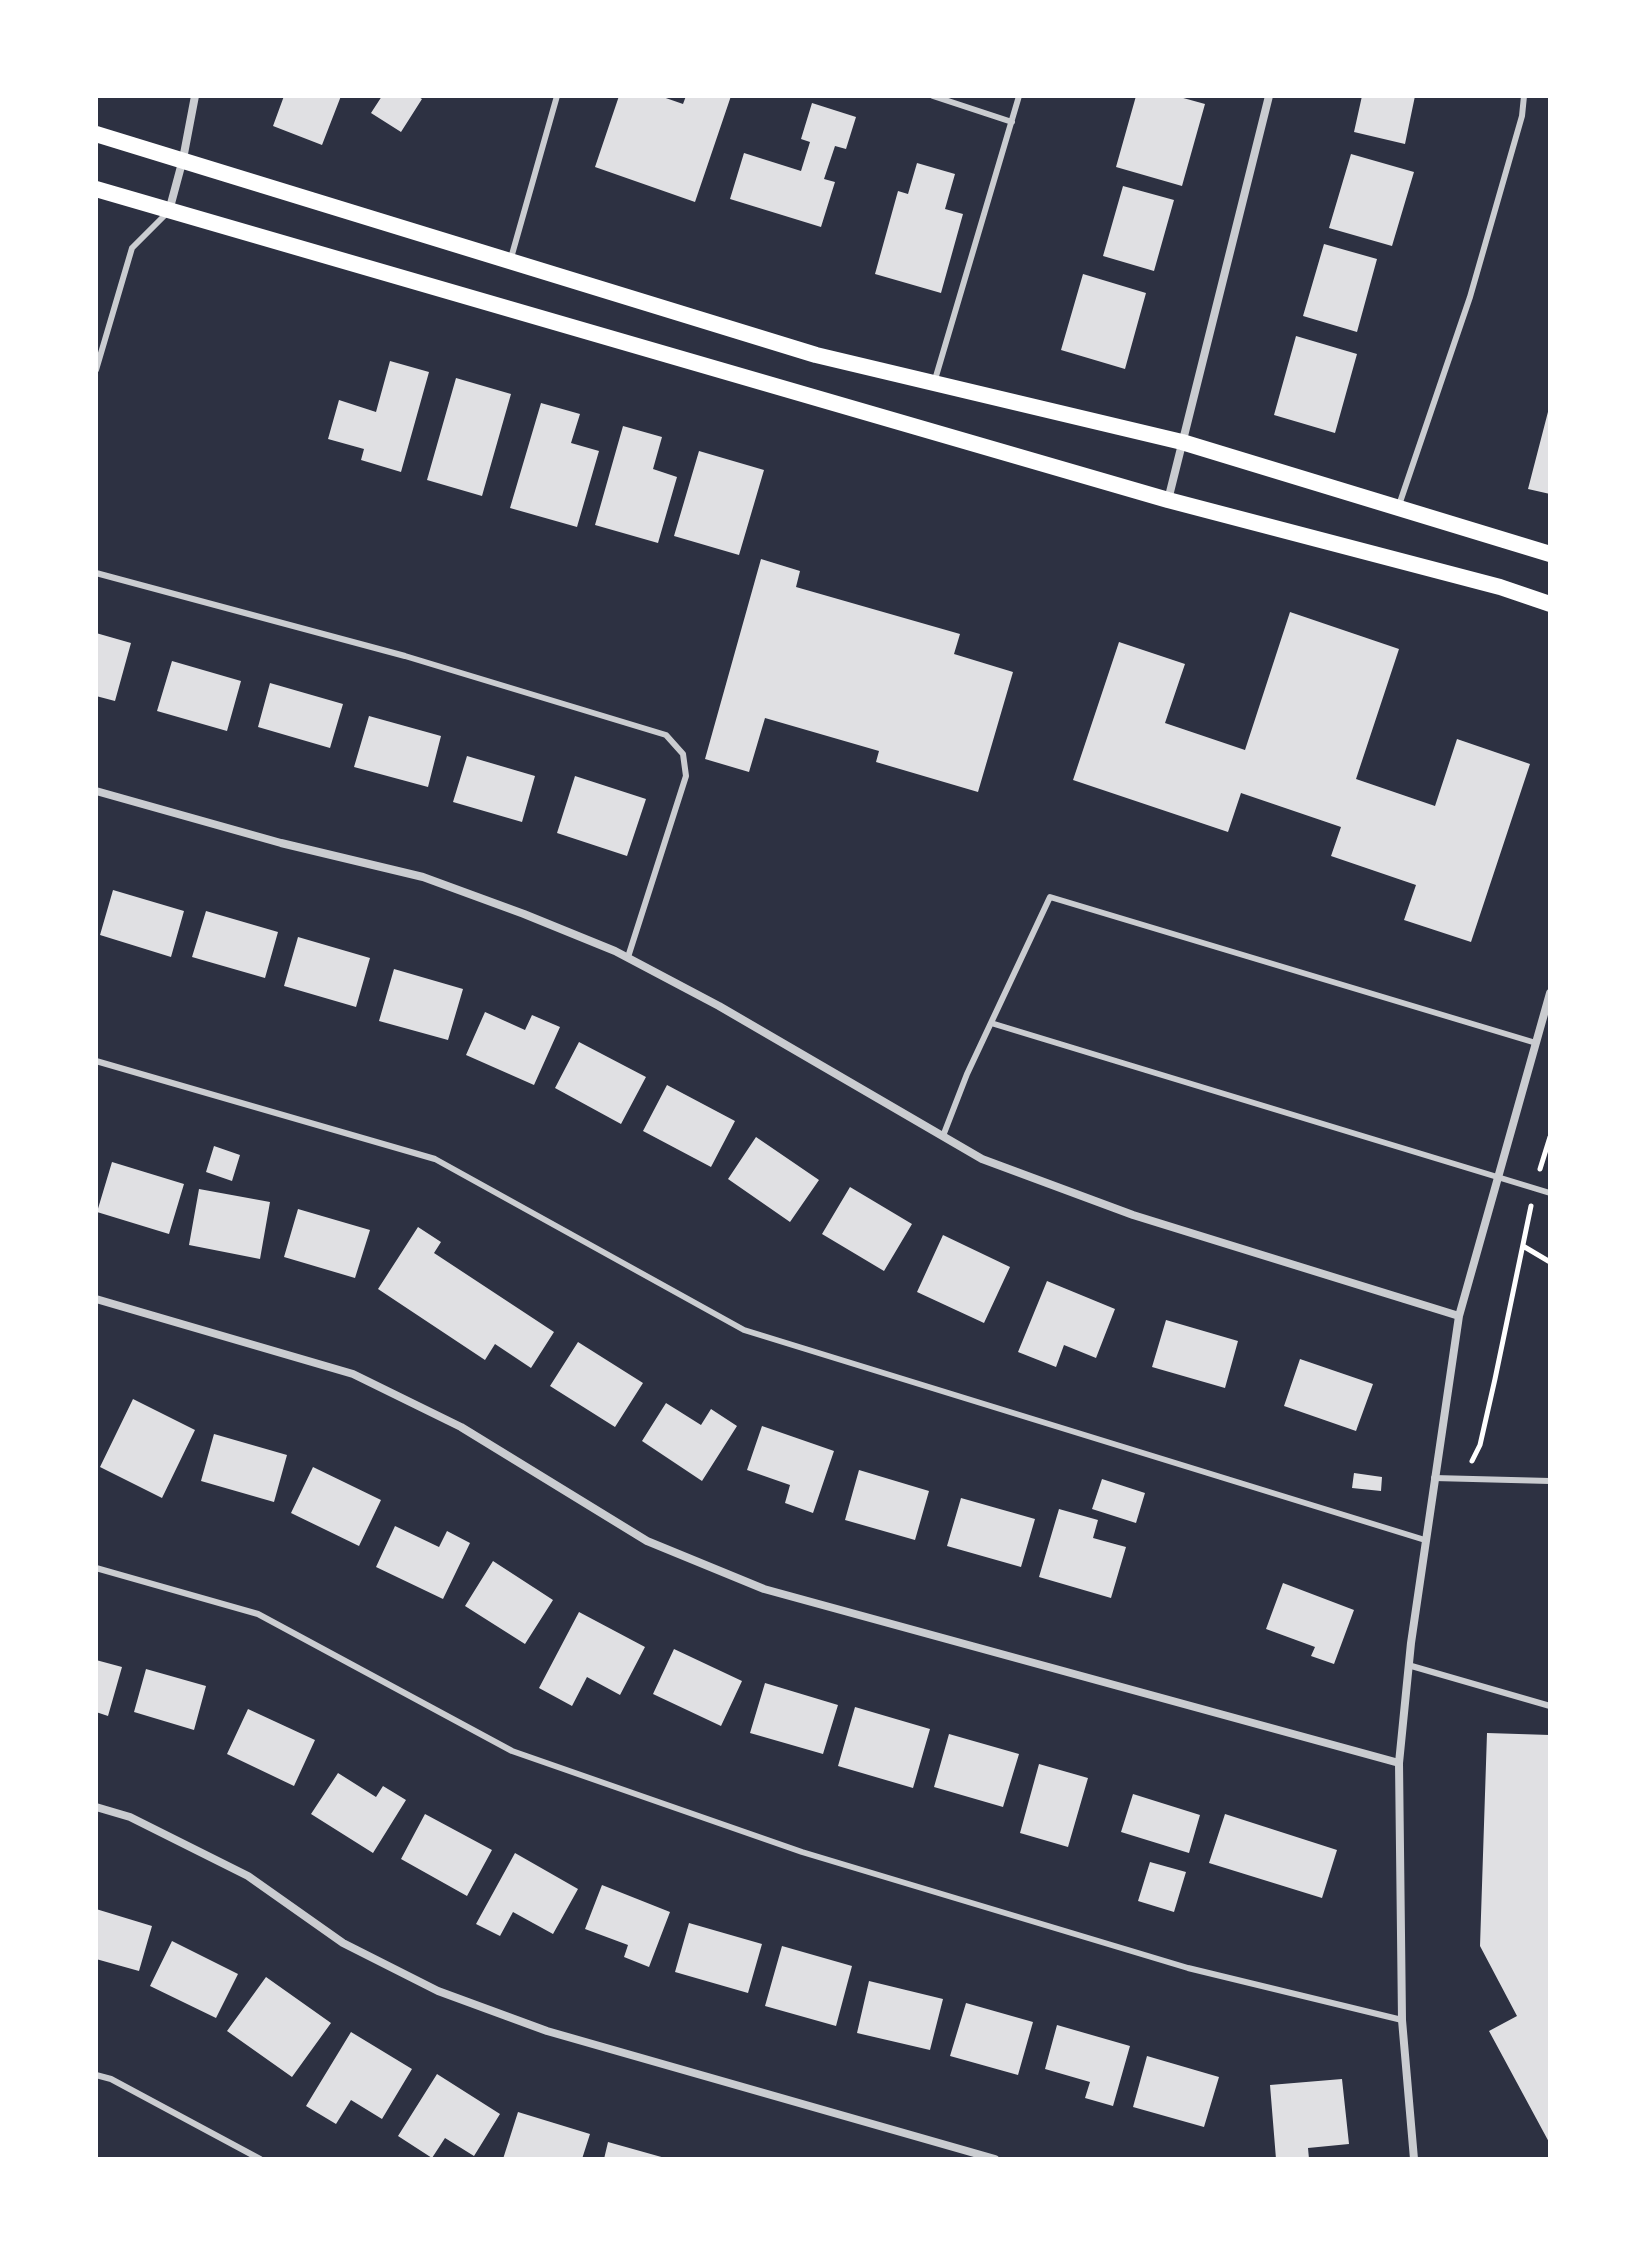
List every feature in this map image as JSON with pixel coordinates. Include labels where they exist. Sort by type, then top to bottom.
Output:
[{"type":"main road","points":[[96,134],[816,355],[1182,442],[1550,554]]},
{"type":"main road","points":[[96,189],[1168,500],[1500,587],[1550,604]]},
{"type":"street","points":[[169,211],[195,96]]},
{"type":"street","points":[[1168,500],[1269,96]]},
{"type":"street","points":[[96,791],[281,843],[423,877],[524,914],[628,957],[719,1006],[982,1159],[1133,1215],[1459,1316]]},
{"type":"street","points":[[1414,2159],[1402,2020],[1399,1763],[1408,1665],[1459,1316],[1550,993]]},
{"type":"street","points":[[96,1299],[353,1374],[461,1427],[647,1541],[764,1589],[1399,1763]]},
{"type":"street","points":[[96,1807],[130,1817],[248,1876],[343,1943],[438,1991],[547,2031],[995,2159]]},
{"type":"lane","points":[[510,260],[557,96]]},
{"type":"lane","points":[[933,96],[1012,122]]},
{"type":"lane","points":[[934,383],[1019,96]]},
{"type":"lane","points":[[1398,508],[1470,297],[1522,116],[1524,96]]},
{"type":"lane","points":[[96,370],[132,248],[169,211]]},
{"type":"lane","points":[[96,573],[405,656],[666,735],[683,754],[686,776],[628,957]]},
{"type":"lane","points":[[943,1136],[967,1074],[1050,897],[1536,1043]]},
{"type":"lane","points":[[991,1023],[1550,1193]]},
{"type":"lane","points":[[96,1061],[435,1159],[744,1330],[1425,1540]]},
{"type":"lane","points":[[1434,1478],[1550,1481]]},
{"type":"lane","points":[[96,1568],[258,1614],[512,1751],[802,1852],[1188,1968],[1402,2020]]},
{"type":"lane","points":[[1408,1665],[1550,1706]]},
{"type":"lane","points":[[96,2075],[111,2079],[260,2159]]},
{"type":"path","points":[[1464,1479],[1480,1445],[1534,1188],[1550,1137]]},
{"type":"path","points":[[1523,1246],[1550,1262]]},
{"type":"building","points":[[284,96],[341,96],[322,145],[273,126]]},
{"type":"building","points":[[382,96],[417,96],[422,99],[401,132],[371,113]]},
{"type":"building","points":[[619,96],[660,96],[683,104],[686,96],[731,96],[695,202],[595,167]]},
{"type":"building","points":[[1136,96],[1176,96],[1205,104],[1182,186],[1116,167]]},
{"type":"building","points":[[1362,96],[1415,96],[1405,144],[1354,132]]},
{"type":"building","points":[[812,103],[856,117],[846,149],[835,146],[824,179],[835,182],[821,227],[730,199],[744,153],[801,171],[810,142],[801,139]]},
{"type":"building","points":[[1351,154],[1414,172],[1392,246],[1329,228]]},
{"type":"building","points":[[917,163],[955,174],[945,209],[963,214],[941,293],[875,274],[898,191],[908,194]]},
{"type":"building","points":[[1123,186],[1174,200],[1154,271],[1103,256]]},
{"type":"building","points":[[1324,244],[1377,259],[1357,332],[1303,316]]},
{"type":"building","points":[[1083,274],[1146,293],[1125,369],[1061,350]]},
{"type":"building","points":[[1296,336],[1357,354],[1335,433],[1274,415]]},
{"type":"building","points":[[390,361],[429,372],[401,472],[361,460],[364,449],[328,439],[339,400],[376,412]]},
{"type":"building","points":[[456,378],[511,394],[482,496],[427,480]]},
{"type":"building","points":[[541,403],[580,414],[571,443],[599,451],[577,527],[510,508]]},
{"type":"building","points":[[1550,408],[1550,494],[1528,489]]},
{"type":"building","points":[[623,426],[662,437],[653,469],[677,477],[658,543],[595,525]]},
{"type":"building","points":[[699,451],[764,470],[739,555],[674,536]]},
{"type":"building","points":[[761,559],[800,571],[796,587],[960,634],[954,654],[1013,672],[978,792],[876,762],[879,751],[765,718],[749,772],[705,759]]},
{"type":"building","points":[[1290,612],[1399,649],[1356,779],[1435,806],[1457,739],[1530,764],[1471,942],[1404,920],[1416,885],[1331,856],[1341,827],[1241,793],[1228,832],[1073,780],[1119,642],[1185,664],[1165,723],[1245,750]]},
{"type":"building","points":[[96,633],[131,643],[115,701],[96,696]]},
{"type":"building","points":[[172,661],[241,681],[227,731],[157,711]]},
{"type":"building","points":[[270,683],[343,704],[330,748],[258,727]]},
{"type":"building","points":[[369,716],[441,736],[428,787],[354,767]]},
{"type":"building","points":[[467,756],[535,776],[522,822],[453,802]]},
{"type":"building","points":[[575,776],[646,799],[627,856],[557,833]]},
{"type":"building","points":[[113,890],[184,911],[171,957],[100,935]]},
{"type":"building","points":[[206,911],[278,932],[265,978],[192,957]]},
{"type":"building","points":[[298,937],[370,958],[356,1007],[284,986]]},
{"type":"building","points":[[394,969],[463,989],[448,1040],[379,1021]]},
{"type":"building","points":[[485,1012],[525,1030],[532,1015],[560,1027],[534,1085],[466,1055]]},
{"type":"building","points":[[579,1042],[646,1077],[621,1124],[555,1088]]},
{"type":"building","points":[[667,1085],[735,1121],[711,1167],[643,1131]]},
{"type":"building","points":[[756,1137],[819,1180],[790,1222],[728,1179]]},
{"type":"building","points":[[214,1146],[240,1155],[232,1181],[206,1172]]},
{"type":"building","points":[[112,1162],[184,1184],[169,1234],[97,1212]]},
{"type":"building","points":[[850,1187],[912,1224],[884,1271],[822,1234]]},
{"type":"building","points":[[199,1189],[270,1202],[260,1259],[189,1245]]},
{"type":"building","points":[[298,1209],[370,1230],[355,1278],[284,1257]]},
{"type":"building","points":[[418,1227],[441,1242],[434,1253],[554,1332],[531,1368],[495,1344],[485,1360],[378,1289]]},
{"type":"building","points":[[943,1235],[1010,1267],[984,1323],[917,1292]]},
{"type":"building","points":[[1047,1281],[1115,1309],[1096,1358],[1064,1345],[1056,1367],[1018,1352]]},
{"type":"building","points":[[1166,1320],[1238,1341],[1225,1388],[1152,1367]]},
{"type":"building","points":[[578,1342],[643,1383],[615,1427],[550,1386]]},
{"type":"building","points":[[1300,1359],[1373,1384],[1356,1431],[1284,1406]]},
{"type":"building","points":[[133,1399],[195,1430],[162,1498],[100,1467]]},
{"type":"building","points":[[666,1403],[701,1425],[711,1409],[737,1426],[702,1481],[642,1441]]},
{"type":"building","points":[[762,1426],[834,1451],[813,1513],[785,1503],[790,1485],[747,1470]]},
{"type":"building","points":[[214,1434],[287,1455],[274,1502],[201,1481]]},
{"type":"building","points":[[313,1467],[381,1500],[359,1546],[291,1513]]},
{"type":"building","points":[[859,1470],[929,1491],[915,1540],[845,1520]]},
{"type":"building","points":[[1354,1473],[1382,1477],[1381,1491],[1352,1488]]},
{"type":"building","points":[[1102,1479],[1145,1493],[1136,1523],[1092,1509]]},
{"type":"building","points":[[961,1498],[1035,1519],[1021,1567],[947,1546]]},
{"type":"building","points":[[1059,1509],[1098,1520],[1093,1538],[1126,1547],[1111,1598],[1039,1577]]},
{"type":"building","points":[[395,1526],[439,1547],[447,1531],[470,1543],[443,1599],[376,1567]]},
{"type":"building","points":[[493,1561],[553,1600],[525,1644],[465,1606]]},
{"type":"building","points":[[1283,1583],[1354,1610],[1334,1664],[1311,1656],[1315,1647],[1266,1629]]},
{"type":"building","points":[[579,1612],[645,1647],[620,1695],[587,1677],[572,1706],[539,1688]]},
{"type":"building","points":[[674,1649],[742,1681],[721,1726],[653,1694]]},
{"type":"building","points":[[96,1660],[122,1667],[108,1716],[96,1712]]},
{"type":"building","points":[[146,1669],[206,1686],[194,1730],[134,1712]]},
{"type":"building","points":[[765,1683],[838,1705],[823,1754],[750,1733]]},
{"type":"building","points":[[855,1707],[930,1729],[913,1788],[838,1766]]},
{"type":"building","points":[[248,1709],[315,1740],[294,1786],[227,1754]]},
{"type":"building","points":[[1487,1733],[1550,1735],[1550,2144],[1489,2031],[1517,2016],[1480,1946]]},
{"type":"building","points":[[949,1734],[1019,1754],[1003,1807],[934,1787]]},
{"type":"building","points":[[1039,1764],[1088,1778],[1068,1847],[1020,1833]]},
{"type":"building","points":[[338,1773],[376,1797],[383,1786],[406,1800],[373,1853],[311,1814]]},
{"type":"building","points":[[1133,1794],[1200,1815],[1189,1853],[1121,1832]]},
{"type":"building","points":[[425,1814],[492,1850],[467,1896],[401,1859]]},
{"type":"building","points":[[1225,1814],[1337,1850],[1322,1898],[1209,1863]]},
{"type":"building","points":[[515,1853],[578,1889],[553,1934],[513,1912],[500,1936],[476,1924]]},
{"type":"building","points":[[1150,1862],[1186,1872],[1174,1912],[1138,1901]]},
{"type":"building","points":[[602,1885],[670,1912],[649,1967],[624,1957],[628,1945],[585,1929]]},
{"type":"building","points":[[96,1909],[152,1926],[139,1971],[96,1959]]},
{"type":"building","points":[[689,1923],[762,1944],[748,1993],[675,1972]]},
{"type":"building","points":[[172,1941],[238,1974],[216,2018],[150,1986]]},
{"type":"building","points":[[782,1946],[852,1966],[836,2026],[765,2006]]},
{"type":"building","points":[[266,1977],[331,2023],[292,2077],[227,2031]]},
{"type":"building","points":[[869,1981],[943,1999],[930,2050],[857,2033]]},
{"type":"building","points":[[966,2003],[1033,2022],[1018,2075],[950,2056]]},
{"type":"building","points":[[1057,2025],[1130,2046],[1113,2106],[1085,2098],[1090,2082],[1045,2069]]},
{"type":"building","points":[[351,2032],[412,2069],[382,2119],[351,2100],[336,2124],[306,2106]]},
{"type":"building","points":[[1147,2056],[1219,2077],[1204,2127],[1133,2107]]},
{"type":"building","points":[[437,2074],[500,2114],[474,2156],[445,2138],[432,2158],[398,2136]]},
{"type":"building","points":[[1342,2079],[1349,2144],[1308,2148],[1309,2159],[1276,2159],[1270,2085]]},
{"type":"building","points":[[518,2112],[590,2134],[582,2159],[503,2159]]},
{"type":"building","points":[[608,2142],[665,2158],[604,2159]]}]
